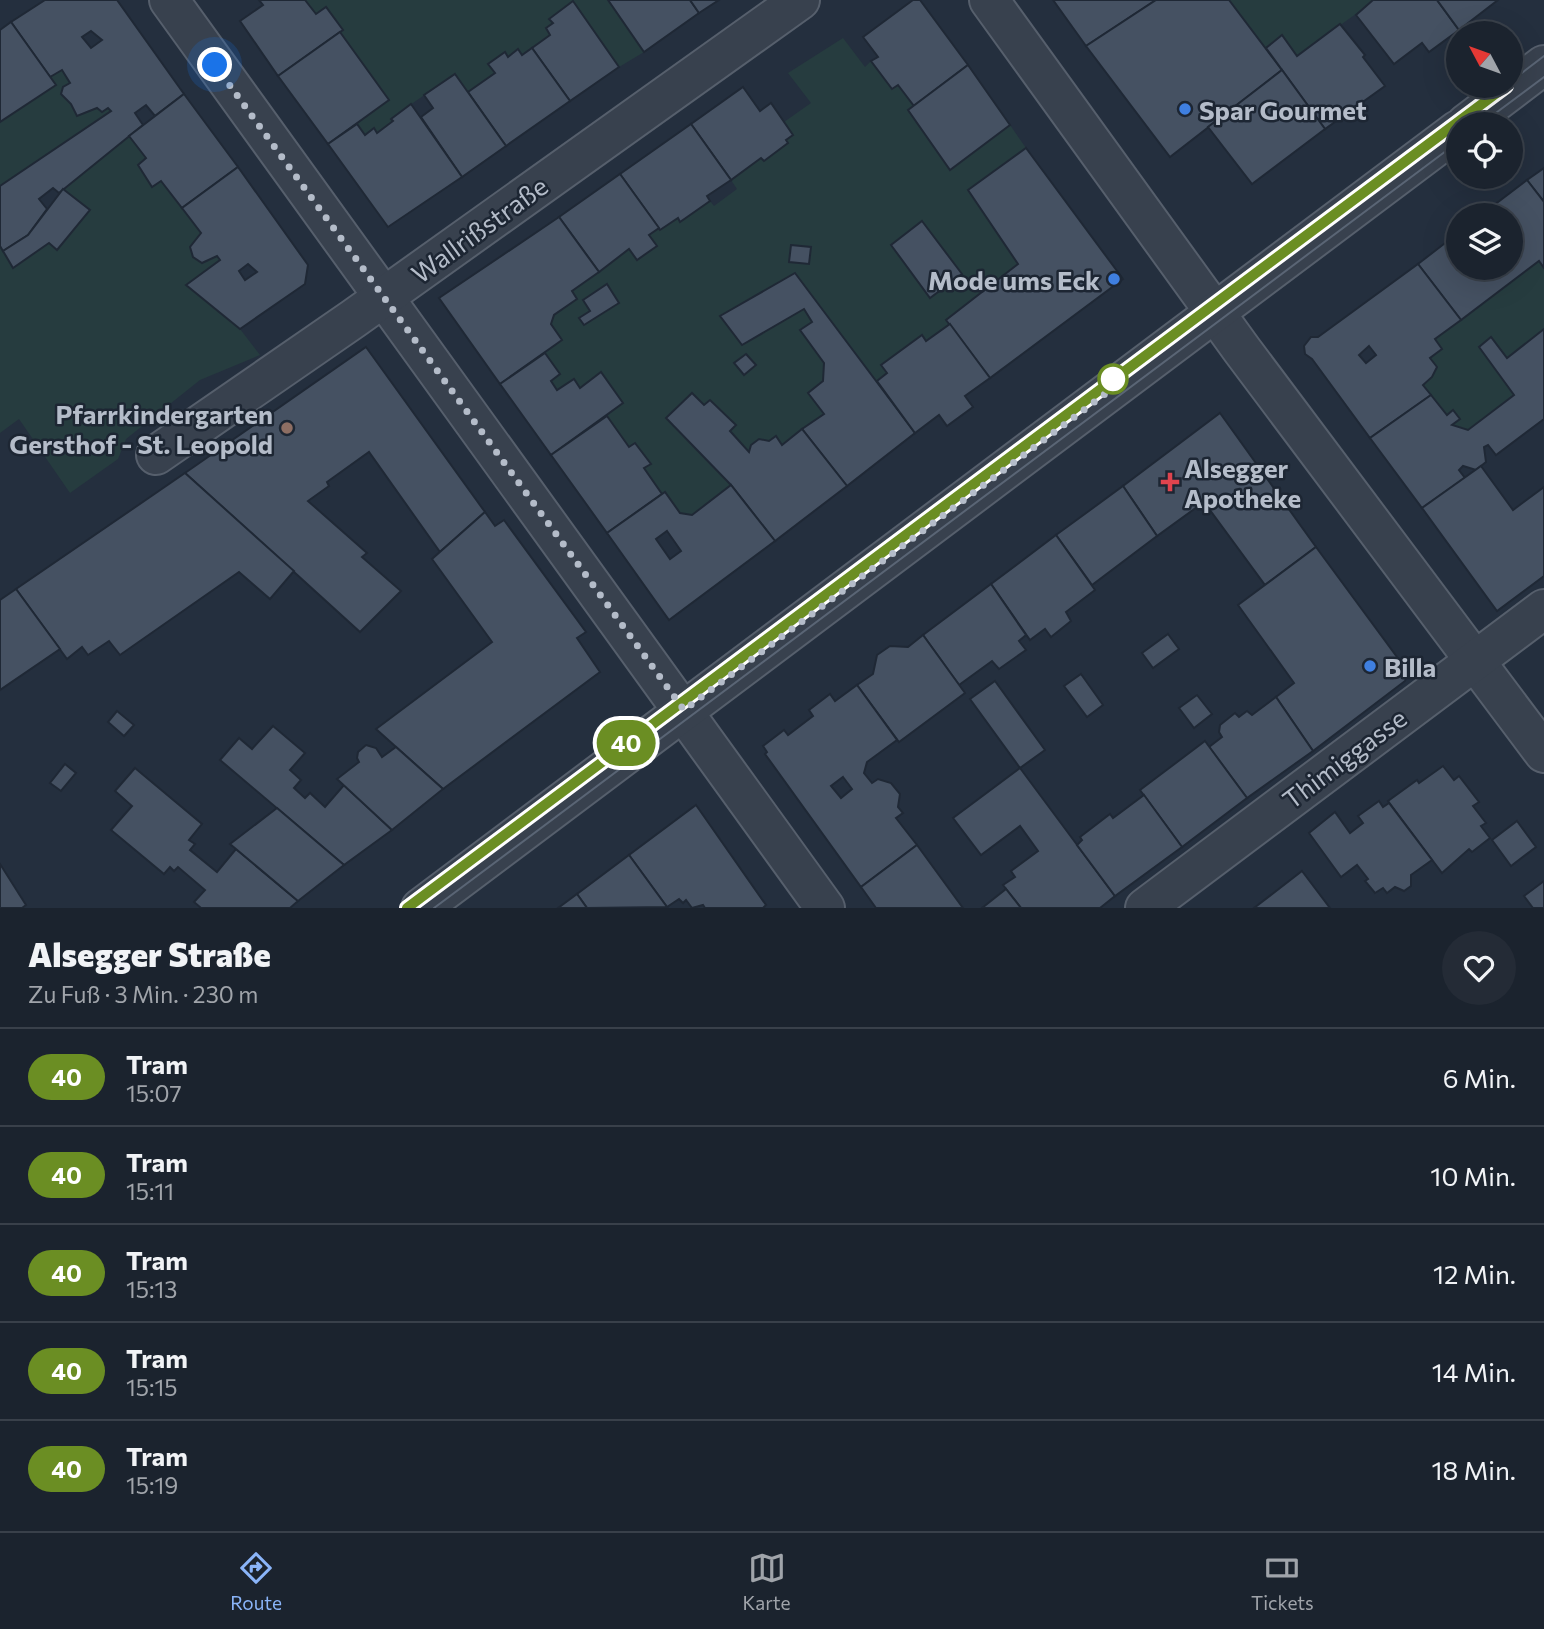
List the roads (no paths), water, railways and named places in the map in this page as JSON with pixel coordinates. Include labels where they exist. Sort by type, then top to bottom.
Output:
[{"type":"street","points":[[169,0],[825,908]]},
{"type":"street","name":"Wallrißstraße","points":[[156,455],[384,297],[800,0]]},
{"type":"street","points":[[989,0],[1215,312],[1544,753]]},
{"type":"street","points":[[1482,112],[1544,65]]},
{"type":"street","points":[[421,908],[1446,139]]},
{"type":"street","name":"Thimiggasse","points":[[1145,908],[1544,609]]},
{"type":"tram line","points":[[1523,72],[1544,56]]},
{"type":"tram line","points":[[1497,112],[1544,77]]},
{"type":"tram line","points":[[407,908],[1490,98]]},
{"type":"tram line","name":"40","points":[[407,908],[1490,98]]},
{"type":"tram line","points":[[434,908],[1446,151]]},
{"type":"place","name":"Spar Gourmet","points":[[1185,109]]},
{"type":"place","name":"Mode ums Eck","points":[[1114,279]]},
{"type":"place","name":"Pfarrkindergarten Gersthof - St. Leopold","points":[[287,428]]},
{"type":"place","name":"Alsegger Apotheke","points":[[1170,482]]},
{"type":"place","name":"Billa","points":[[1370,666]]}]
